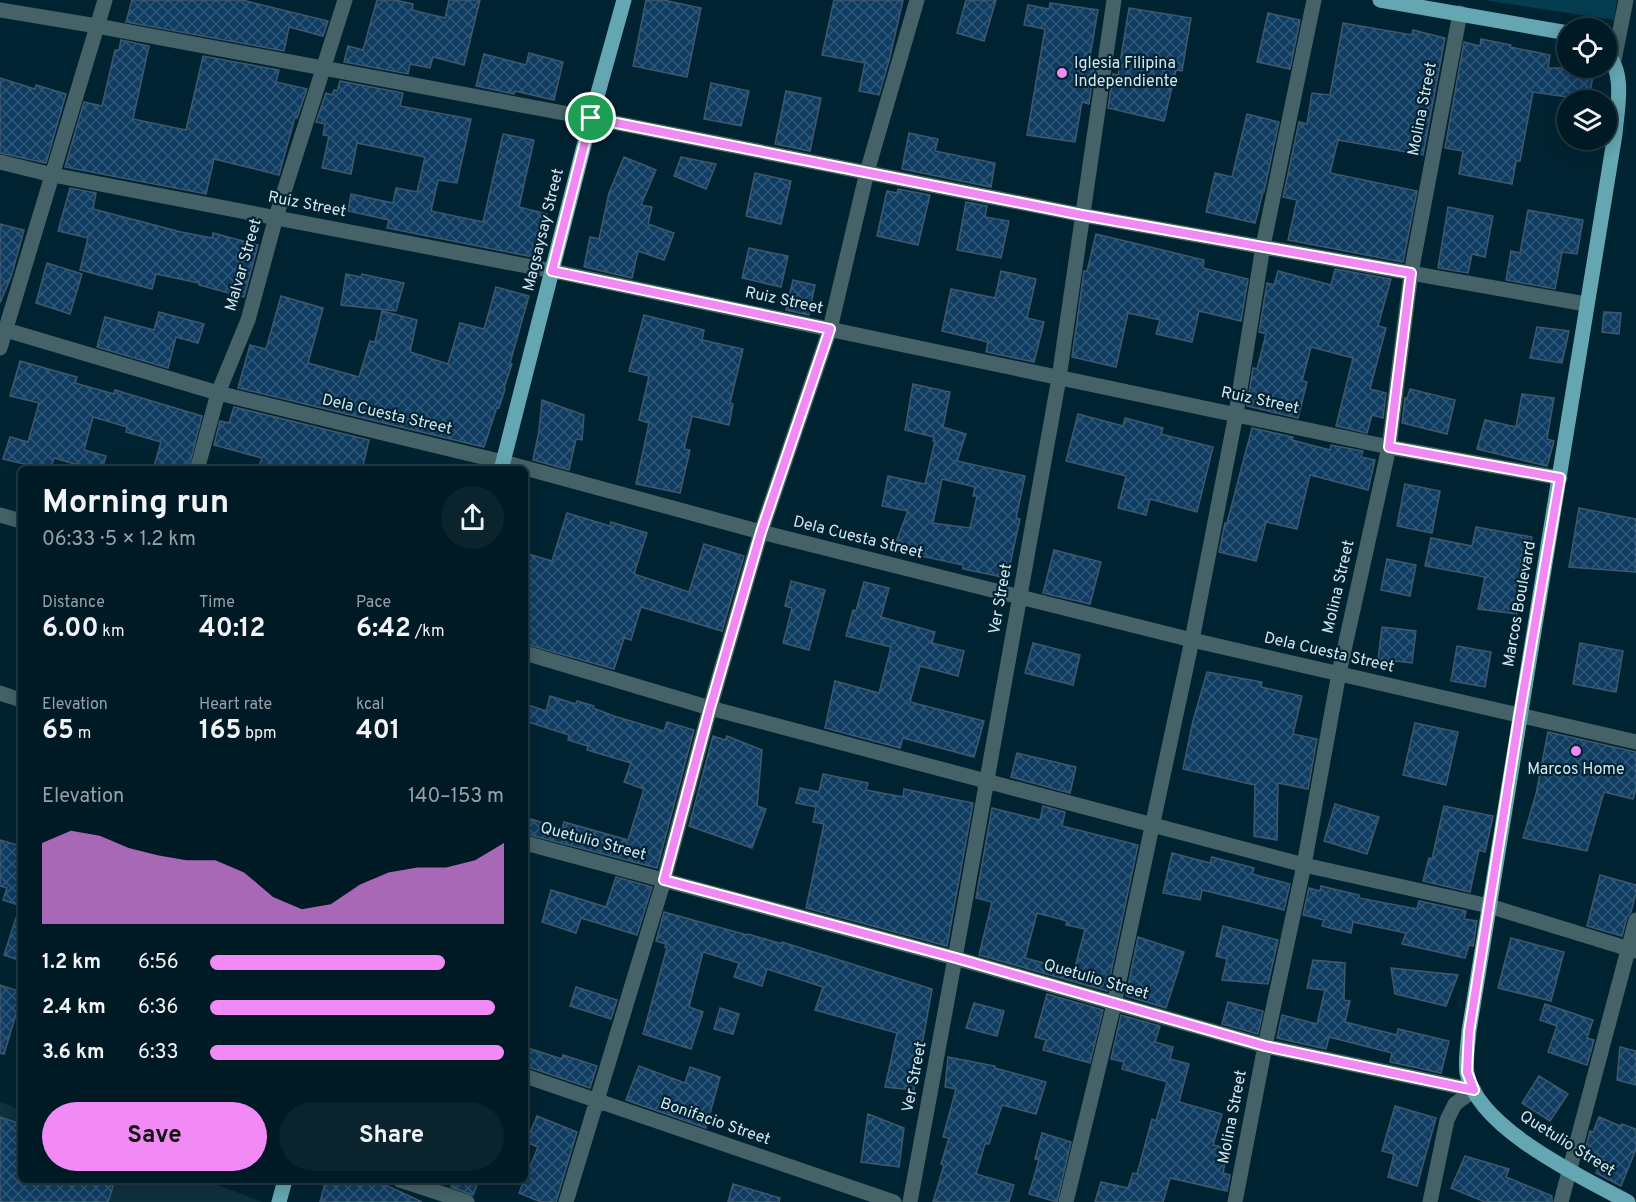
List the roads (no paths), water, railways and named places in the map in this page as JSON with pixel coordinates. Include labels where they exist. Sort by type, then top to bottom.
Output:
[{"type":"main road","name":"Magsaysay Street","points":[[502,466],[591,118],[624,0]]},
{"type":"main road","points":[[1380,0],[1557,31]]},
{"type":"main road","name":"Marcos Boulevard","points":[[1474,1090],[1467,1072],[1469,1032],[1614,134],[1618,93],[1615,78]]},
{"type":"main road","name":"Quetulio Street","points":[[1474,1090],[1490,1115],[1506,1128],[1570,1171],[1629,1202]]},
{"type":"main road","points":[[279,1202],[284,1183]]},
{"type":"street","points":[[0,348],[105,0]]},
{"type":"street","name":"Malvar Street","points":[[198,466],[218,393],[248,320],[276,217],[345,0]]},
{"type":"street","points":[[566,1202],[664,880],[710,708],[761,532],[830,329],[867,172],[917,0]]},
{"type":"street","name":"Ver Street","points":[[910,1202],[956,958],[1059,378],[1114,0]]},
{"type":"street","points":[[1066,1202],[1114,1004],[1192,640],[1236,414],[1263,246],[1314,0]]},
{"type":"street","name":"Marcos Boulevard","points":[[1617,32],[1626,0]]},
{"type":"street","points":[[0,10],[591,118],[1082,215],[1586,304]]},
{"type":"street","name":"Molina Street","points":[[1234,1202],[1304,865],[1339,673],[1389,447],[1411,273],[1460,13]]},
{"type":"street","name":"Ruiz Street","points":[[0,162],[53,175],[552,271],[1389,447],[1560,478]]},
{"type":"street","name":"Dela Cuesta Street","points":[[6,330],[218,393],[502,466]]},
{"type":"street","name":"Dela Cuesta Street","points":[[528,473],[1192,640],[1519,717],[1636,742]]},
{"type":"street","points":[[0,515],[18,520]]},
{"type":"street","points":[[528,654],[710,708],[986,782],[1304,865],[1489,906],[1633,950]]},
{"type":"street","points":[[0,693],[18,699]]},
{"type":"street","name":"Quetulio Street","points":[[528,844],[956,958],[1265,1046],[1474,1090]]},
{"type":"street","points":[[1561,1202],[1633,950],[1636,920]]},
{"type":"street","name":"Bonifacio Street","points":[[528,1077],[894,1202]]},
{"type":"street","points":[[1430,1202],[1447,1120],[1455,1104],[1474,1090]]},
{"type":"street","points":[[409,1183],[467,1202]]},
{"type":"place","name":"Iglesia Filipina Independiente","points":[[1062,73]]},
{"type":"place","name":"Marcos Home","points":[[1576,751]]}]
